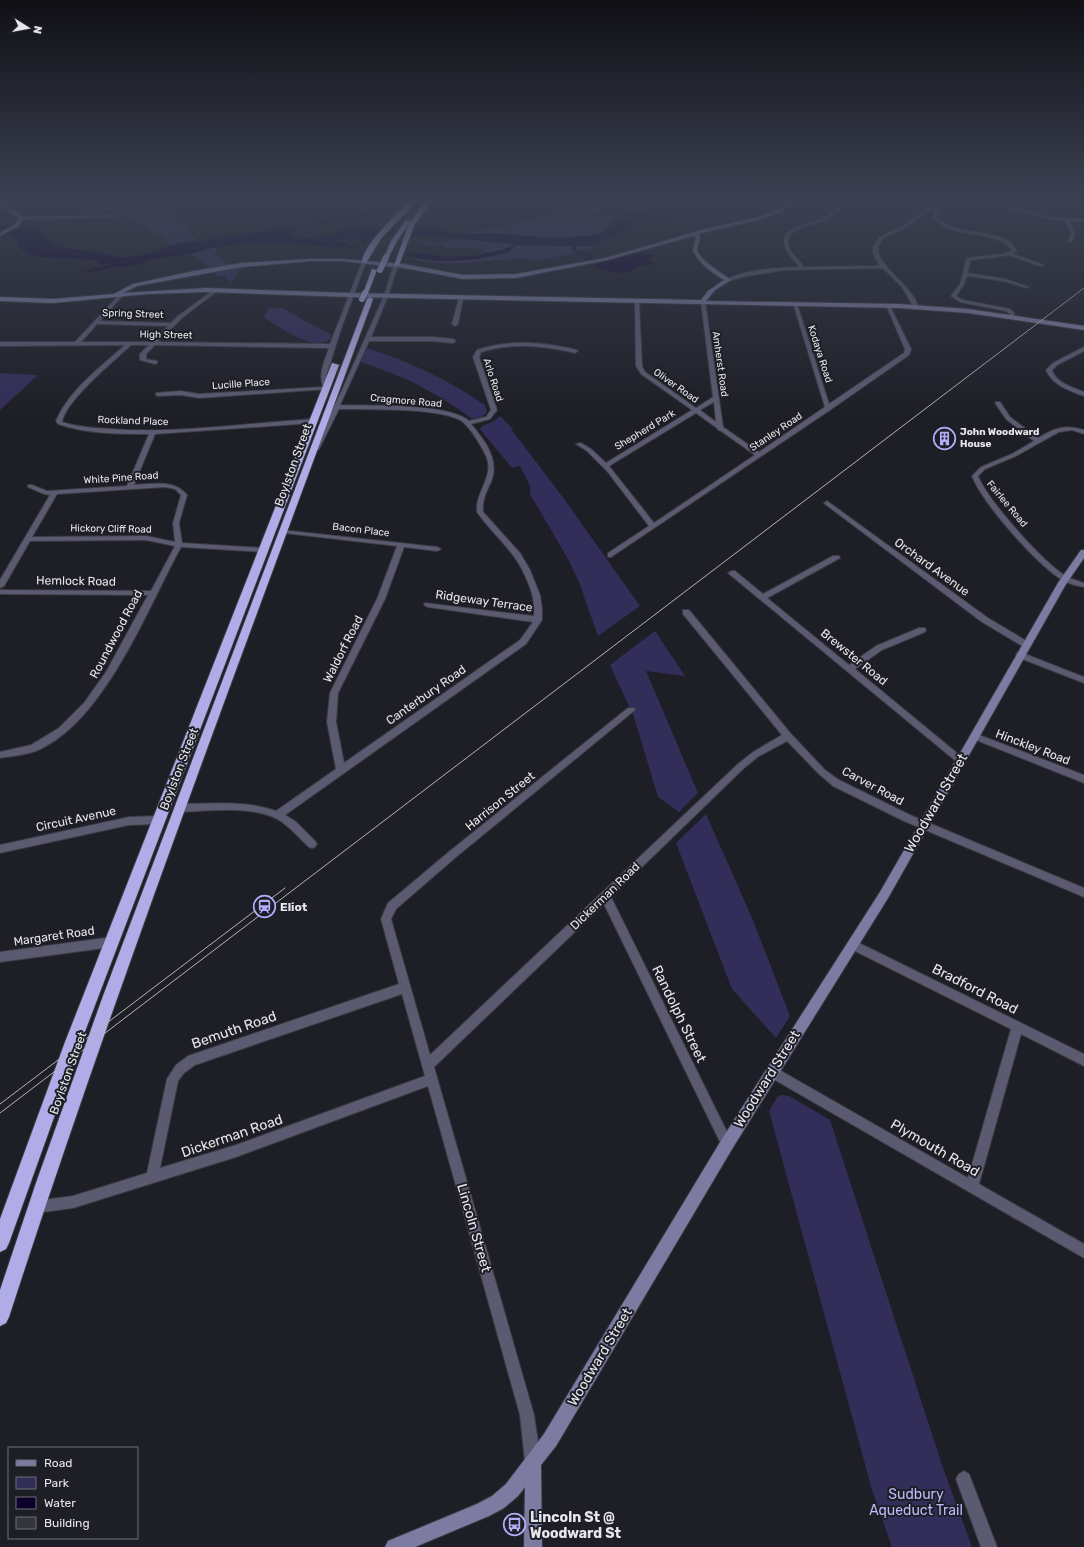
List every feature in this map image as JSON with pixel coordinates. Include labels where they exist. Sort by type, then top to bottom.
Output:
[{"type":"highway","name":"Boylston Street","points":[[0,1243],[112,942],[326,388],[364,296],[377,270]]},
{"type":"highway","name":"Boylston Street","points":[[0,1317],[75,1095],[179,808],[312,457],[364,296]]},
{"type":"main road","points":[[117,295],[127,287],[146,282],[212,270]]},
{"type":"main road","points":[[423,270],[458,277],[510,277],[548,270]]},
{"type":"main road","points":[[703,302],[714,288],[728,280],[714,270]]},
{"type":"main road","points":[[0,299],[47,301],[117,295],[215,290],[364,296],[888,306],[916,307],[1012,317],[1084,328]]},
{"type":"main road","name":"Woodward Street","points":[[394,1547],[492,1506],[512,1490],[556,1430],[727,1144],[853,945],[1020,655],[1065,579],[1084,552]]},
{"type":"main road","name":"Lincoln Street","points":[[533,1462],[533,1547]]},
{"type":"street","points":[[326,388],[323,376],[332,346],[364,296],[364,270]]},
{"type":"street","points":[[312,457],[338,407],[386,296],[394,270]]},
{"type":"street","points":[[728,280],[763,271],[779,270]]},
{"type":"street","points":[[887,270],[902,284],[916,307]]},
{"type":"street","points":[[966,270],[962,284],[953,295],[954,299],[1008,310],[1012,313],[1012,317]]},
{"type":"street","points":[[965,274],[1006,280],[1027,287]]},
{"type":"street","points":[[155,362],[147,361],[142,358],[143,354],[171,325],[215,290]]},
{"type":"street","points":[[77,343],[117,295]]},
{"type":"street","points":[[455,324],[461,298]]},
{"type":"street","name":"Oliver Road","points":[[637,301],[639,366],[641,371],[648,378],[759,455]]},
{"type":"street","name":"Amherst Road","points":[[703,302],[720,428]]},
{"type":"street","name":"Kodaya Road","points":[[795,304],[828,408]]},
{"type":"street","name":"Stanley Road","points":[[611,555],[907,354],[908,349],[888,306]]},
{"type":"street","name":"Spring Street","points":[[95,322],[171,325]]},
{"type":"street","points":[[367,339],[432,339],[453,341]]},
{"type":"street","name":"High Street","points":[[0,344],[130,343],[332,346]]},
{"type":"street","name":"Rockland Place","points":[[130,343],[83,388],[62,413],[59,421],[76,427],[121,432],[153,432],[314,421]]},
{"type":"street","name":"Arlo Road","points":[[468,423],[488,418],[494,410],[476,357],[479,350],[520,345],[549,346],[575,351]]},
{"type":"street","points":[[1084,349],[1055,364],[1049,370],[1052,377],[1084,394]]},
{"type":"street","name":"Lucille Place","points":[[158,394],[174,393],[199,396],[326,388]]},
{"type":"street","name":"Shepherd Park","points":[[605,466],[716,398]]},
{"type":"street","points":[[998,403],[1008,418],[1038,441]]},
{"type":"street","name":"Cragmore Road","points":[[338,407],[441,413],[461,418],[468,423]]},
{"type":"street","points":[[468,423],[488,455],[491,464],[490,474],[479,501],[480,512],[509,543],[526,568],[539,605],[538,620]]},
{"type":"street","name":"Fairlee Road","points":[[1065,579],[1034,550],[985,496],[976,482],[975,476],[983,468],[1014,455],[1064,428],[1084,432]]},
{"type":"street","points":[[130,486],[153,432]]},
{"type":"street","points":[[580,444],[589,450],[605,466],[653,527]]},
{"type":"street","name":"White Pine Road","points":[[30,486],[40,492],[165,485],[182,491],[183,499],[176,524],[179,545]]},
{"type":"street","points":[[0,586],[54,492]]},
{"type":"street","name":"Orchard Avenue","points":[[827,503],[985,620],[1027,645]]},
{"type":"street","name":"Bacon Place","points":[[284,531],[437,549]]},
{"type":"street","name":"Hickory Cliff Road","points":[[28,539],[146,538],[179,545],[264,550]]},
{"type":"street","name":"Roundwood Road","points":[[0,754],[16,753],[51,739],[76,717],[97,694],[111,673],[152,593],[179,545]]},
{"type":"street","name":"Waldorf Road","points":[[341,769],[333,737],[330,708],[334,693],[381,599],[401,545]]},
{"type":"street","points":[[762,598],[836,558]]},
{"type":"street","name":"Brewster Road","points":[[732,573],[960,760]]},
{"type":"street","points":[[1065,579],[1084,585]]},
{"type":"street","name":"Hemlock Road","points":[[0,592],[152,593]]},
{"type":"street","name":"Ridgeway Terrace","points":[[428,605],[538,620]]},
{"type":"street","name":"Carver Road","points":[[686,612],[788,736],[822,772],[836,783],[859,796],[923,825],[1084,893]]},
{"type":"street","name":"Canterbury Road","points":[[277,815],[523,642],[534,629],[538,620]]},
{"type":"street","points":[[849,669],[879,648],[922,630]]},
{"type":"street","points":[[1020,655],[1084,680]]},
{"type":"street","name":"Harrison Street","points":[[387,914],[392,906],[453,854],[631,710]]},
{"type":"street","name":"Dickerman Road","points":[[428,1065],[741,766],[788,736]]},
{"type":"street","name":"Hinckley Road","points":[[974,736],[1084,779]]},
{"type":"street","points":[[179,808],[256,809],[277,815],[288,822],[312,844]]},
{"type":"street","name":"Circuit Avenue","points":[[0,849],[129,821],[159,820]]},
{"type":"street","name":"Randolph Street","points":[[605,896],[727,1144]]},
{"type":"street","name":"Lincoln Street","points":[[387,914],[387,924],[527,1415],[533,1462]]},
{"type":"street","name":"Margaret Road","points":[[0,957],[112,942]]},
{"type":"street","name":"Bradford Road","points":[[853,945],[1084,1060]]},
{"type":"street","name":"Bemuth Road","points":[[152,1178],[172,1079],[180,1069],[192,1060],[406,987]]},
{"type":"street","points":[[972,1187],[1017,1027]]},
{"type":"street","name":"Plymouth Road","points":[[772,1072],[1084,1251]]},
{"type":"street","name":"Dickerman Road","points":[[36,1207],[73,1202],[152,1178],[250,1146],[432,1079]]},
{"type":"street","points":[[964,1478],[990,1547]]},
{"type":"green space","points":[[239,270],[226,289],[231,282],[225,278],[225,276],[217,276],[216,271]]},
{"type":"green space","points":[[269,308],[283,308],[331,334],[330,339],[324,342],[316,343],[306,341],[287,332],[264,317]]},
{"type":"green space","points":[[367,348],[399,359],[429,372],[485,405],[487,412],[482,417],[472,419],[446,401],[406,379],[361,362]]},
{"type":"green space","points":[[0,373],[38,375],[0,410]]},
{"type":"green space","points":[[500,416],[513,429],[511,429],[562,496],[640,606],[598,636],[579,582],[568,559],[530,494],[530,486],[520,466],[512,468],[480,429],[482,426],[494,421]]},
{"type":"green space","points":[[655,631],[685,676],[646,671],[698,793],[679,812],[658,797],[634,717],[610,665]]},
{"type":"green space","points":[[706,814],[752,918],[790,1016],[776,1038],[732,989],[676,843]]},
{"type":"green space","name":"Sudbury Aqueduct Trail","points":[[778,1096],[789,1096],[830,1120],[943,1468],[972,1547],[892,1547],[872,1490],[769,1111]]},
{"type":"water","points":[[87,270],[99,270],[88,273],[84,273]]},
{"type":"water","points":[[605,270],[631,270],[620,273]]},
{"type":"building","points":[[945,433],[956,441],[945,444],[934,435]]},
{"type":"tram line","points":[[0,1113],[1084,288]]},
{"type":"tram line","points":[[0,1104],[285,888]]},
{"type":"place","name":"John Woodward House","points":[[944,438]]},
{"type":"place","name":"Eliot","points":[[264,907]]},
{"type":"place","name":"Lincoln St @ Woodward St","points":[[514,1525]]}]
